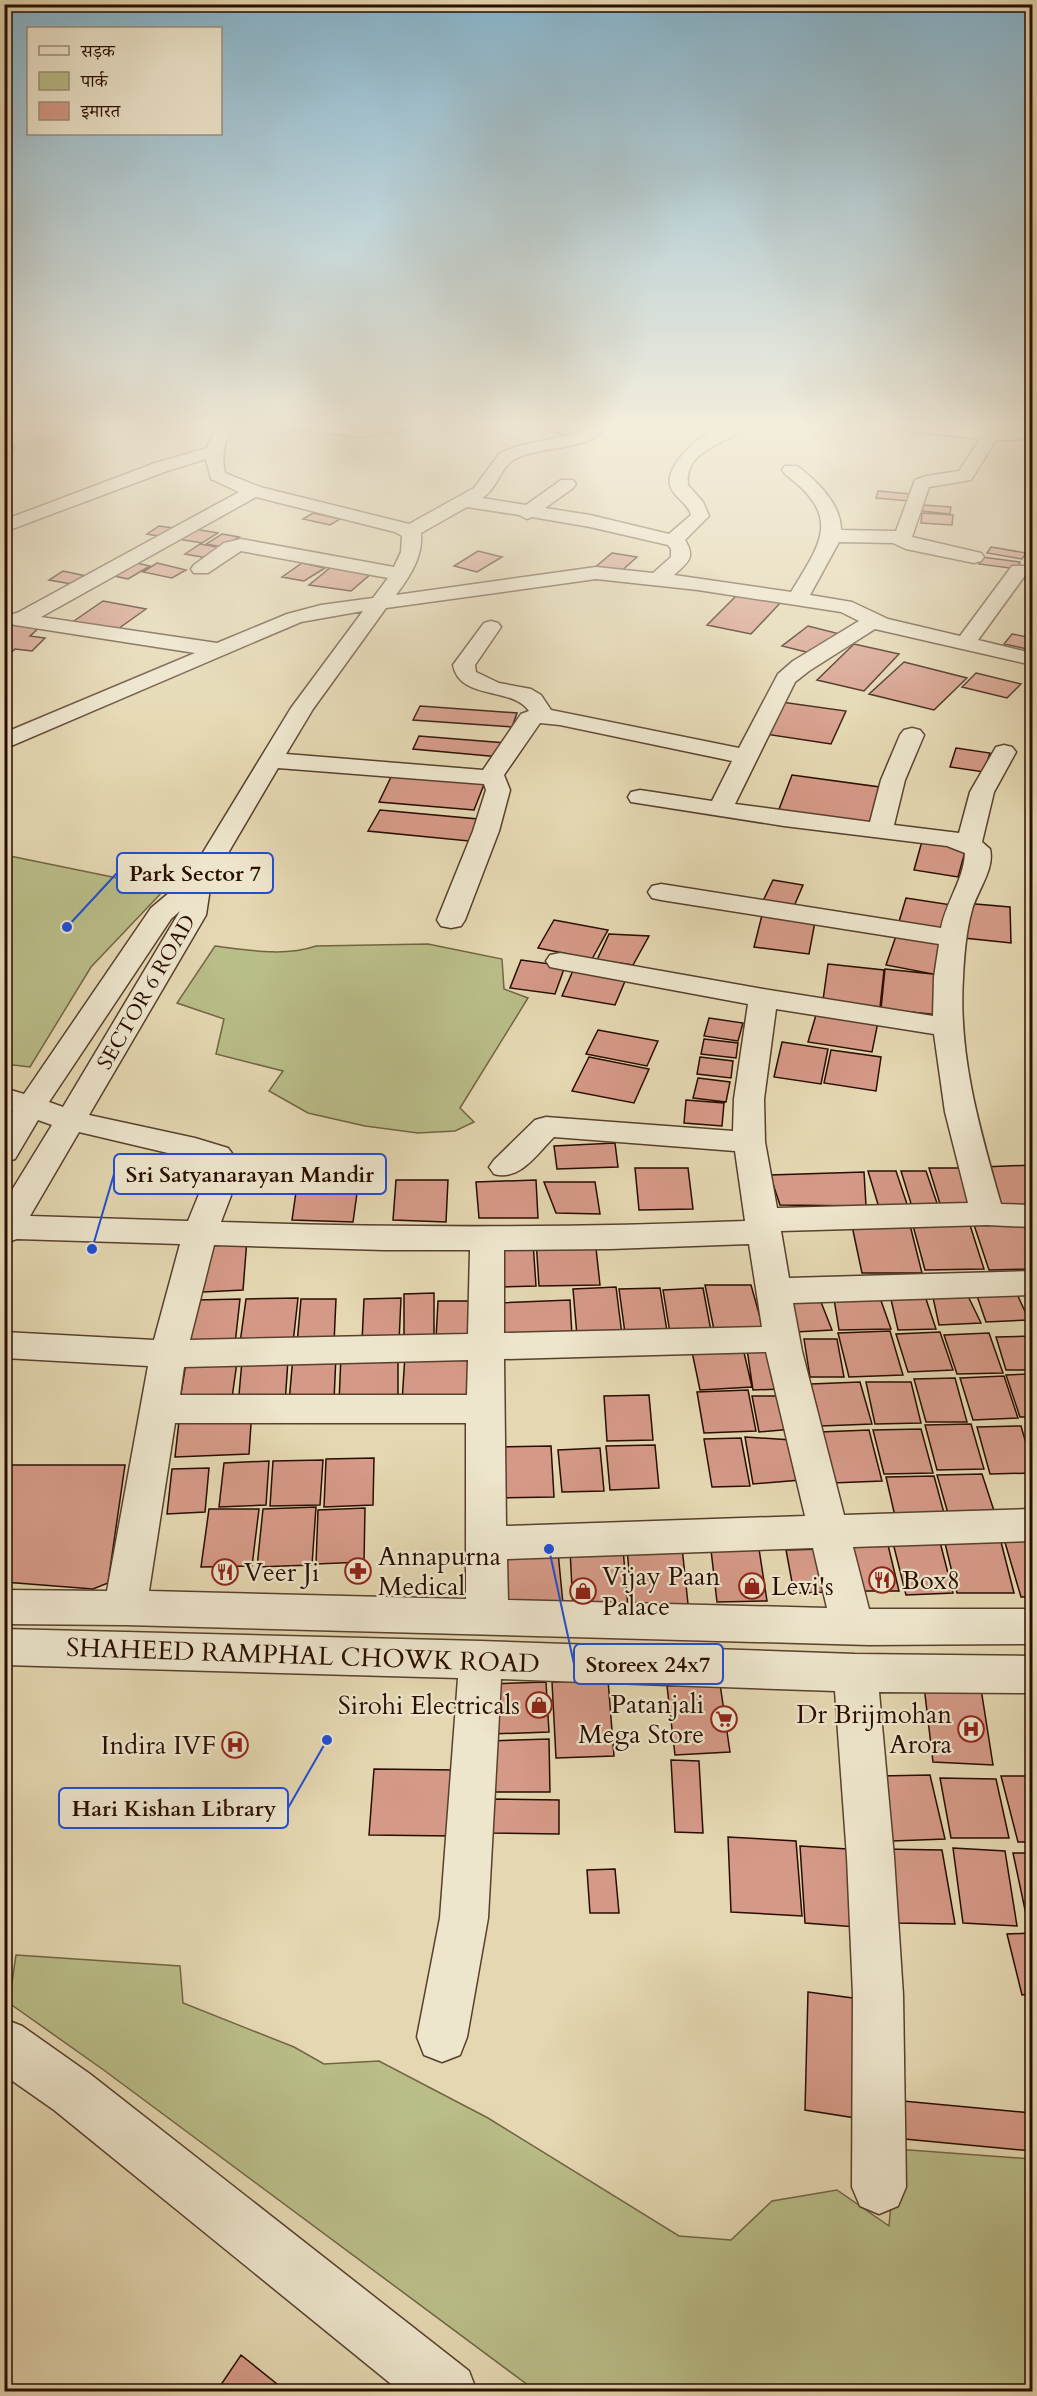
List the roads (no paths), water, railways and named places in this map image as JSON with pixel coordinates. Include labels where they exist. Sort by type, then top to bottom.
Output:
[{"type":"street","points":[[12,619],[169,536]]},
{"type":"street","points":[[198,882],[302,708],[401,574],[411,552],[412,536]]},
{"type":"street","points":[[653,536],[675,541],[681,549],[680,559],[657,580]]},
{"type":"street","points":[[675,541],[680,536]]},
{"type":"street","points":[[798,598],[831,536],[899,538],[919,547],[974,557]]},
{"type":"street","points":[[899,538],[903,536]]},
{"type":"street","points":[[201,569],[231,547],[242,545],[401,574]]},
{"type":"street","points":[[474,590],[541,562]]},
{"type":"street","points":[[966,642],[1019,570]]},
{"type":"street","points":[[4,742],[307,614],[596,573],[798,598],[854,608],[873,621],[1032,659]]},
{"type":"street","points":[[12,619],[220,651]]},
{"type":"street","points":[[720,809],[786,679],[801,666],[873,621]]},
{"type":"street","points":[[491,627],[464,665],[466,675],[493,688],[523,694],[533,700],[543,716]]},
{"type":"street","points":[[490,777],[529,719],[543,716],[746,757]]},
{"type":"street","points":[[880,830],[892,780],[912,735]]},
{"type":"street","points":[[969,844],[982,792],[1004,752]]},
{"type":"street","points":[[271,760],[494,778],[498,790],[486,831],[451,921]]},
{"type":"street","points":[[640,797],[952,839],[977,849],[979,858],[958,909],[953,938],[947,996],[948,1050],[956,1100],[987,1214]]},
{"type":"street","name":"SECTOR 6 ROAD","points":[[4,1152],[18,1102],[161,914],[198,882]]},
{"type":"street","name":"SECTOR 6 ROAD","points":[[6,1229],[193,915],[198,882]]},
{"type":"street","points":[[661,892],[953,938]]},
{"type":"street","points":[[560,961],[763,998],[948,1027]]},
{"type":"street","points":[[763,998],[749,1098],[749,1142],[781,1339],[852,1626]]},
{"type":"street","points":[[18,1102],[72,1121],[195,1148],[218,1155],[224,1164],[222,1177],[200,1233],[168,1354],[125,1608]]},
{"type":"street","points":[[505,1167],[546,1127],[749,1142]]},
{"type":"street","points":[[6,1229],[200,1233],[299,1238],[487,1239],[987,1214],[1032,1216]]},
{"type":"street","points":[[442,2037],[464,1918],[484,1638],[487,1239]]},
{"type":"street","points":[[773,1291],[1032,1283]]},
{"type":"street","points":[[4,1345],[168,1354],[486,1344],[781,1339]]},
{"type":"street","points":[[158,1409],[485,1409]]},
{"type":"street","points":[[486,1543],[1032,1525]]},
{"type":"street","name":"SHAHEED RAMPHAL CHOWK ROAD","points":[[4,1607],[125,1608],[484,1638],[855,1673],[1032,1674]]},
{"type":"street","name":"SHAHEED RAMPHAL CHOWK ROAD","points":[[4,1647],[484,1638],[852,1626],[1032,1627]]},
{"type":"street","points":[[855,1673],[864,1760],[880,2044],[879,2187]]},
{"type":"street","points":[[4,2044],[72,2092],[448,2391]]},
{"type":"place","name":"Park Sector 7","points":[[67,927]]},
{"type":"place","name":"Sri Satyanarayan Mandir","points":[[92,1249]]},
{"type":"place","name":"Storeex 24x7","points":[[549,1549]]},
{"type":"place","name":"Annapurna Medical","points":[[358,1571]]},
{"type":"place","name":"Veer Ji","points":[[225,1572]]},
{"type":"place","name":"Box8","points":[[882,1580]]},
{"type":"place","name":"Levi's","points":[[752,1586]]},
{"type":"place","name":"Vijay Paan Palace","points":[[583,1591]]},
{"type":"place","name":"Sirohi Electricals","points":[[539,1705]]},
{"type":"place","name":"Patanjali Mega Store","points":[[724,1719]]},
{"type":"place","name":"Dr Brijmohan Arora","points":[[971,1729]]},
{"type":"place","name":"Hari Kishan Library","points":[[327,1740]]},
{"type":"place","name":"Indira IVF","points":[[235,1745]]}]
